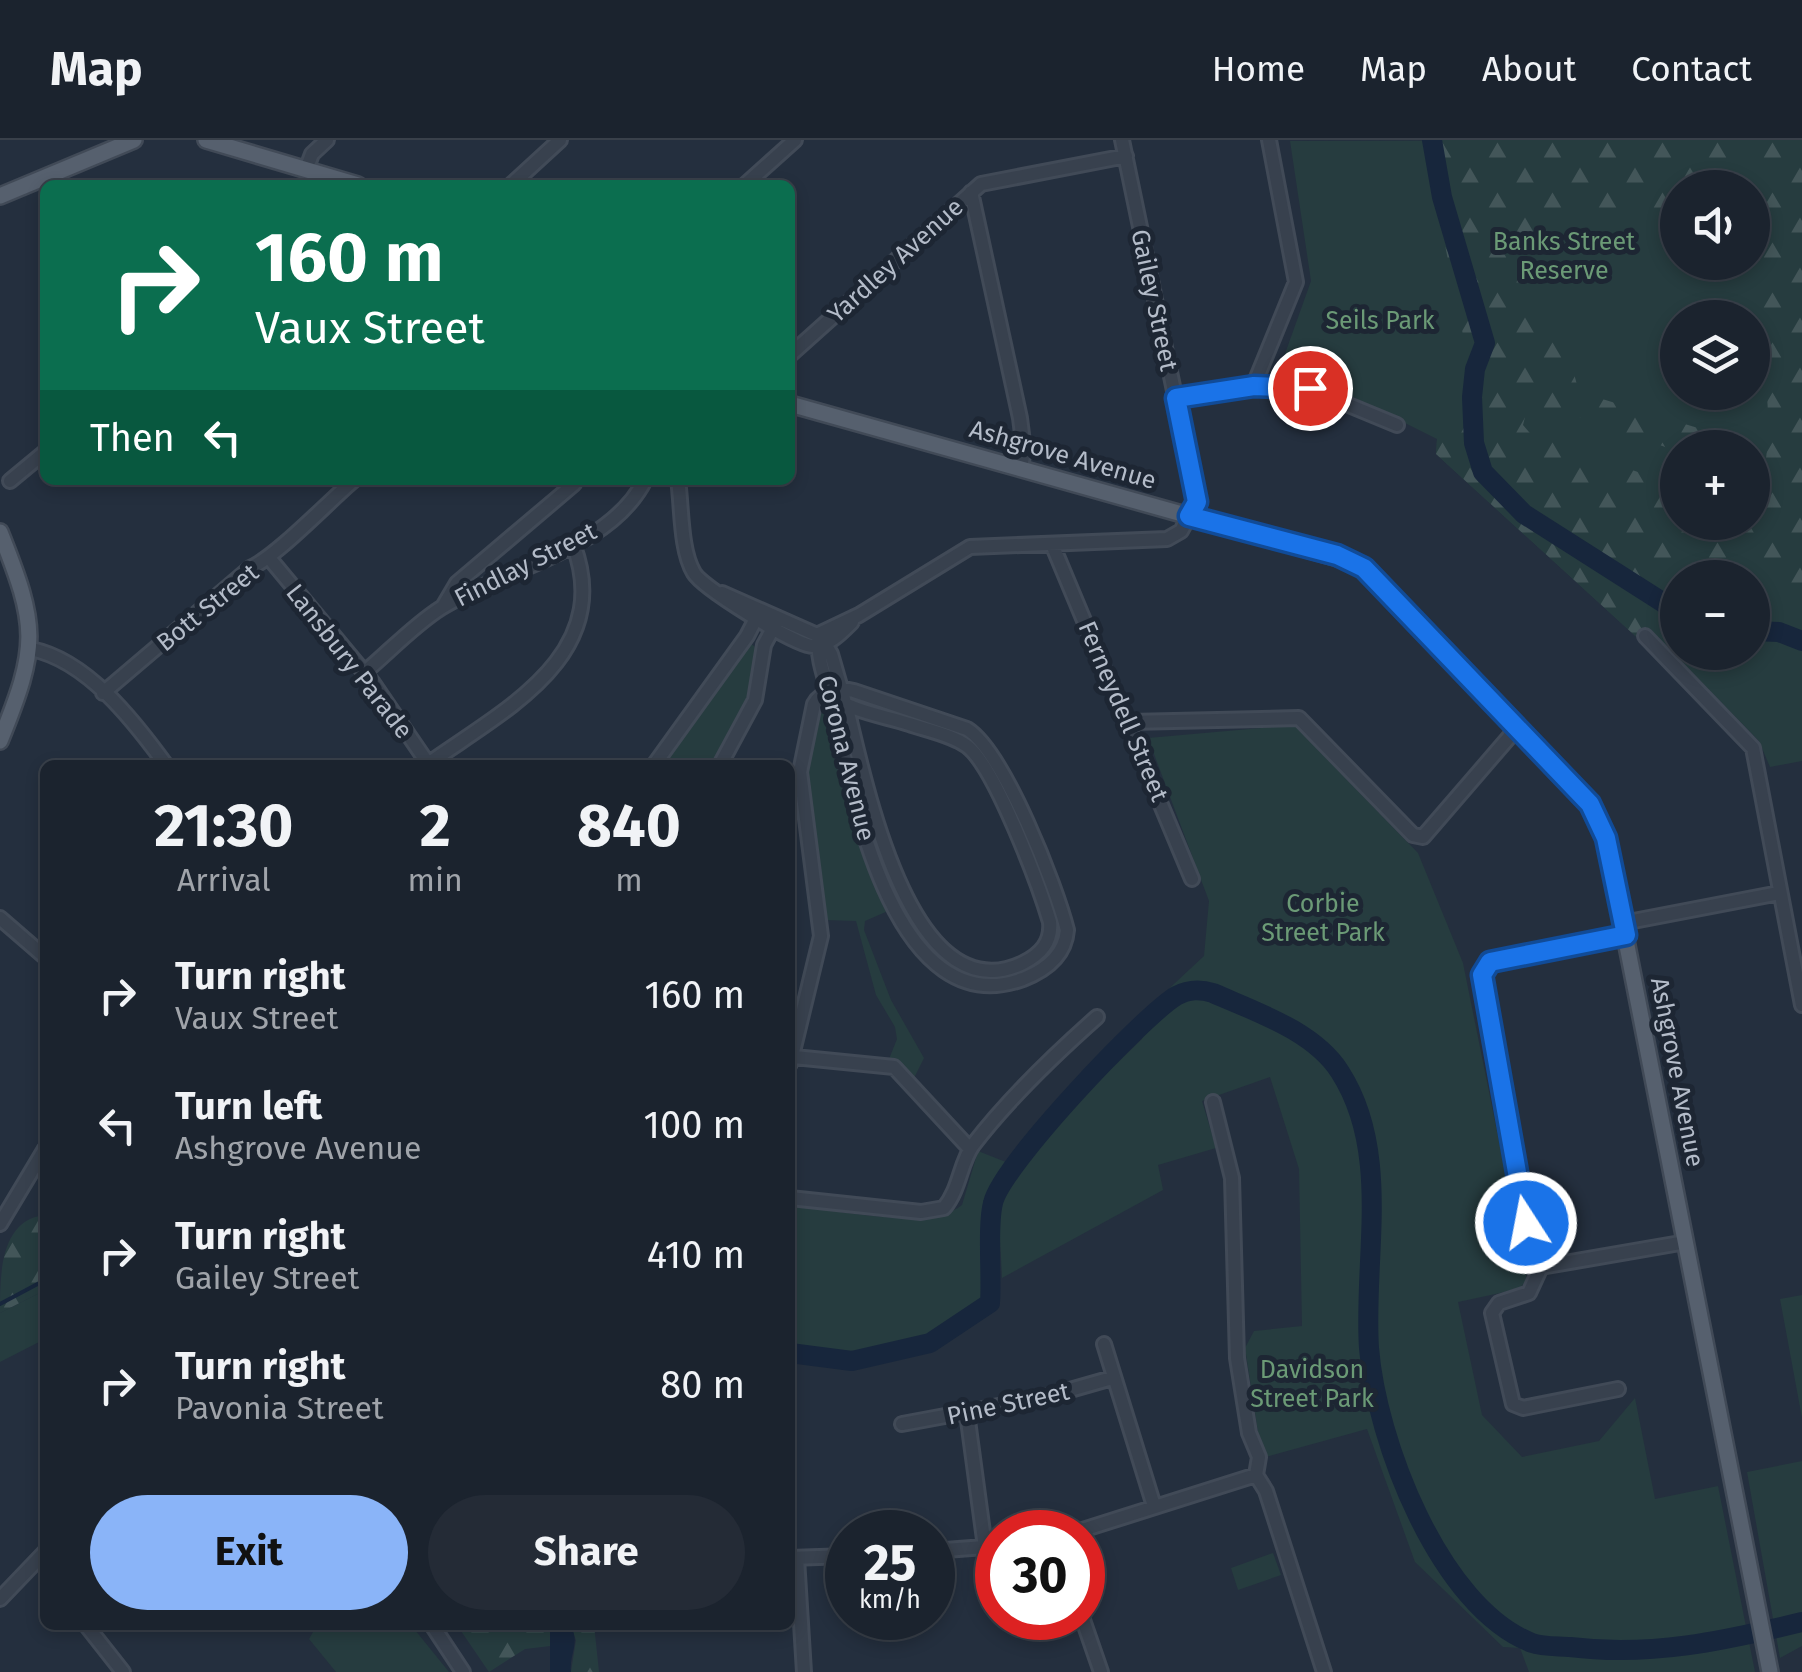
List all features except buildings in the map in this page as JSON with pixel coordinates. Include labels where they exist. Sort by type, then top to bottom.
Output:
[{"type":"main road","points":[[51,180],[134,140]]},
{"type":"main road","points":[[206,140],[339,180]]},
{"type":"main road","points":[[0,196],[40,183]]},
{"type":"main road","name":"Ashgrove Avenue","points":[[795,405],[1337,555],[1364,568],[1590,804],[1600,821],[1624,929],[1768,1664]]},
{"type":"main road","points":[[0,532],[26,598],[31,649],[26,677],[0,740]]},
{"type":"street","points":[[306,170],[312,154],[327,140]]},
{"type":"street","points":[[516,180],[560,140]]},
{"type":"street","points":[[751,180],[795,140]]},
{"type":"street","name":"Gailey Street","points":[[1122,140],[1197,502],[1189,516]]},
{"type":"street","points":[[1254,386],[1296,282],[1269,140]]},
{"type":"street","name":"Yardley Avenue","points":[[795,350],[971,192],[991,181],[1126,156]]},
{"type":"street","points":[[971,192],[1020,418],[1024,450],[1021,467]]},
{"type":"street","points":[[1176,398],[1254,386],[1310,388],[1398,426]]},
{"type":"street","points":[[10,481],[40,456]]},
{"type":"street","name":"Bott Street","points":[[103,693],[250,568],[270,559],[281,542],[348,485]]},
{"type":"street","name":"Findlay Street","points":[[444,606],[457,583],[573,485]]},
{"type":"street","name":"Findlay Street","points":[[365,672],[444,606],[572,544],[630,507],[642,485]]},
{"type":"street","points":[[679,485],[692,567],[699,579],[776,623],[821,641],[970,547],[1168,540],[1181,531],[1189,516]]},
{"type":"street","points":[[434,760],[536,686],[556,665],[582,605],[572,544]]},
{"type":"street","name":"Ferneydell Street","points":[[1052,544],[1130,722],[1192,879]]},
{"type":"street","name":"Lansbury Parade","points":[[270,559],[365,672],[425,760]]},
{"type":"street","points":[[658,760],[745,640],[759,613]]},
{"type":"street","points":[[723,760],[755,700],[762,652],[776,623]]},
{"type":"street","points":[[1645,636],[1753,748],[1802,1005]]},
{"type":"street","points":[[745,640],[758,640],[762,652]]},
{"type":"street","name":"Corona Avenue","points":[[821,641],[839,695],[865,838],[899,919],[926,954],[966,981],[995,986],[1027,978],[1063,950],[1067,930],[1053,909],[1000,764],[984,742],[967,729],[839,695]]},
{"type":"street","points":[[31,649],[60,657],[103,693],[162,760]]},
{"type":"street","points":[[795,1048],[821,936],[800,772],[815,701],[839,695]]},
{"type":"street","points":[[1130,722],[1300,718],[1414,835],[1423,837],[1517,728]]},
{"type":"street","points":[[1541,1267],[1534,1257],[1482,980],[1490,962],[1780,893]]},
{"type":"street","points":[[0,918],[40,952]]},
{"type":"street","points":[[795,1198],[934,1212],[944,1208],[956,1190],[970,1149],[1051,1057],[1098,1018]]},
{"type":"street","points":[[795,1061],[894,1068],[970,1149]]},
{"type":"street","points":[[1214,1102],[1232,1178],[1237,1358],[1249,1433],[1259,1457],[1256,1476],[1266,1491],[1324,1672]]},
{"type":"street","points":[[0,1224],[40,1158]]},
{"type":"street","points":[[1541,1267],[1686,1242]]},
{"type":"street","points":[[1541,1267],[1523,1298],[1494,1306],[1513,1404],[1523,1408],[1609,1394]]},
{"type":"street","points":[[1104,1344],[1154,1506]]},
{"type":"street","name":"Pine Street","points":[[902,1424],[967,1414],[1112,1378]]},
{"type":"street","points":[[967,1414],[985,1510]]},
{"type":"street","points":[[1105,1522],[1256,1476]]},
{"type":"street","points":[[0,1599],[40,1557]]},
{"type":"street","points":[[795,1558],[825,1557]]},
{"type":"street","points":[[795,1579],[804,1672]]},
{"type":"street","points":[[90,1630],[123,1672]]},
{"type":"street","points":[[435,1630],[463,1672]]},
{"type":"street","points":[[1090,1640],[1101,1672]]},
{"type":"green space","name":"Banks Street Reserve","points":[[1424,140],[1802,140],[1802,601],[1799,588],[1770,572],[1770,560],[1747,559],[1745,540],[1770,540],[1770,300],[1761,300],[1760,280],[1770,280],[1770,170],[1755,170],[1740,158],[1713,166],[1712,170],[1660,170],[1660,221],[1591,207],[1550,220],[1522,259],[1531,314],[1568,352],[1579,392],[1704,430],[1660,430],[1660,445],[1563,412],[1526,413],[1523,425],[1535,439],[1553,438],[1569,449],[1660,479],[1660,540],[1731,540],[1729,560],[1660,560],[1660,653],[1655,654],[1436,454],[1437,439],[1470,370]]},
{"type":"green space","name":"Banks Street Reserve","points":[[1802,140],[1802,761],[1770,767],[1759,741],[1690,670],[1770,670],[1770,560],[1660,560],[1660,653],[1655,654],[1436,454],[1437,439],[1317,379],[1276,379],[1311,281],[1290,141]]},
{"type":"green space","points":[[749,642],[759,650],[746,712],[714,760],[661,760]]},
{"type":"green space","points":[[823,712],[828,714],[852,819],[888,911],[865,921],[864,930],[891,1000],[924,1058],[914,1078],[889,1059],[897,1039],[895,1027],[876,995],[856,921],[824,920],[804,775],[817,718]]},
{"type":"green space","name":"Corbie Street Park","points":[[1294,725],[1418,853],[1463,963],[1527,1280],[1519,1289],[1458,1302],[1482,1415],[1522,1457],[1599,1441],[1635,1398],[1655,1499],[1718,1486],[1755,1672],[1529,1672],[1520,1648],[1503,1647],[1415,1562],[1367,1429],[1262,1458],[1245,1348],[1254,1331],[1302,1326],[1299,1169],[1270,1077],[1202,1101],[1216,1148],[1158,1165],[1163,1190],[1002,1278],[998,1198],[1080,1099],[1142,1039],[1146,1010],[1204,956],[1209,901],[1148,738]]},
{"type":"green space","points":[[978,1151],[1016,1166],[993,1202],[990,1303],[930,1343],[852,1361],[795,1354],[795,1206],[905,1218],[947,1213],[962,1205]]},
{"type":"green space","points":[[40,1216],[40,1293],[0,1313],[6,1251],[19,1227]]},
{"type":"green space","points":[[40,1293],[40,1342],[0,1362],[0,1313]]},
{"type":"green space","points":[[1802,1295],[1802,1418],[1780,1299]]},
{"type":"green space","points":[[1802,1461],[1802,1646],[1780,1658],[1747,1472]]},
{"type":"green space","points":[[1273,1553],[1281,1575],[1238,1590],[1231,1568]]},
{"type":"green space","points":[[314,1630],[415,1630],[449,1672],[336,1672],[309,1639]]},
{"type":"green space","points":[[460,1630],[550,1630],[550,1646],[525,1649],[489,1672]]},
{"type":"green space","points":[[572,1630],[595,1630],[599,1672],[571,1672],[576,1640]]},
{"type":"water","points":[[550,1630],[572,1630],[571,1672],[550,1672]]},
{"type":"waterway","points":[[1432,140],[1442,197],[1485,343],[1475,369],[1472,397],[1474,443],[1483,472],[1524,514],[1660,601]]},
{"type":"waterway","points":[[1770,632],[1802,641]]},
{"type":"waterway","points":[[795,1354],[852,1361],[930,1343],[990,1303],[993,1203],[1020,1158],[1105,1061],[1159,1009],[1185,992],[1208,992],[1283,1024],[1315,1045],[1340,1072],[1356,1103],[1370,1171],[1368,1314],[1374,1385],[1399,1472],[1418,1516],[1441,1558],[1468,1595],[1499,1624],[1532,1643],[1546,1646],[1600,1650],[1658,1648],[1715,1641],[1802,1622]]},
{"type":"waterway","points":[[0,1304],[40,1283]]},
{"type":"route","points":[[1310,388],[1254,386],[1176,398],[1197,502],[1189,516],[1337,555],[1364,568],[1590,804],[1606,838],[1626,935],[1490,962],[1482,975],[1526,1223]]},
{"type":"park label","name":"Seils Park","points":[[1380,320]]},
{"type":"park label","name":"Davidson Street Park","points":[[1312,1384]]}]
